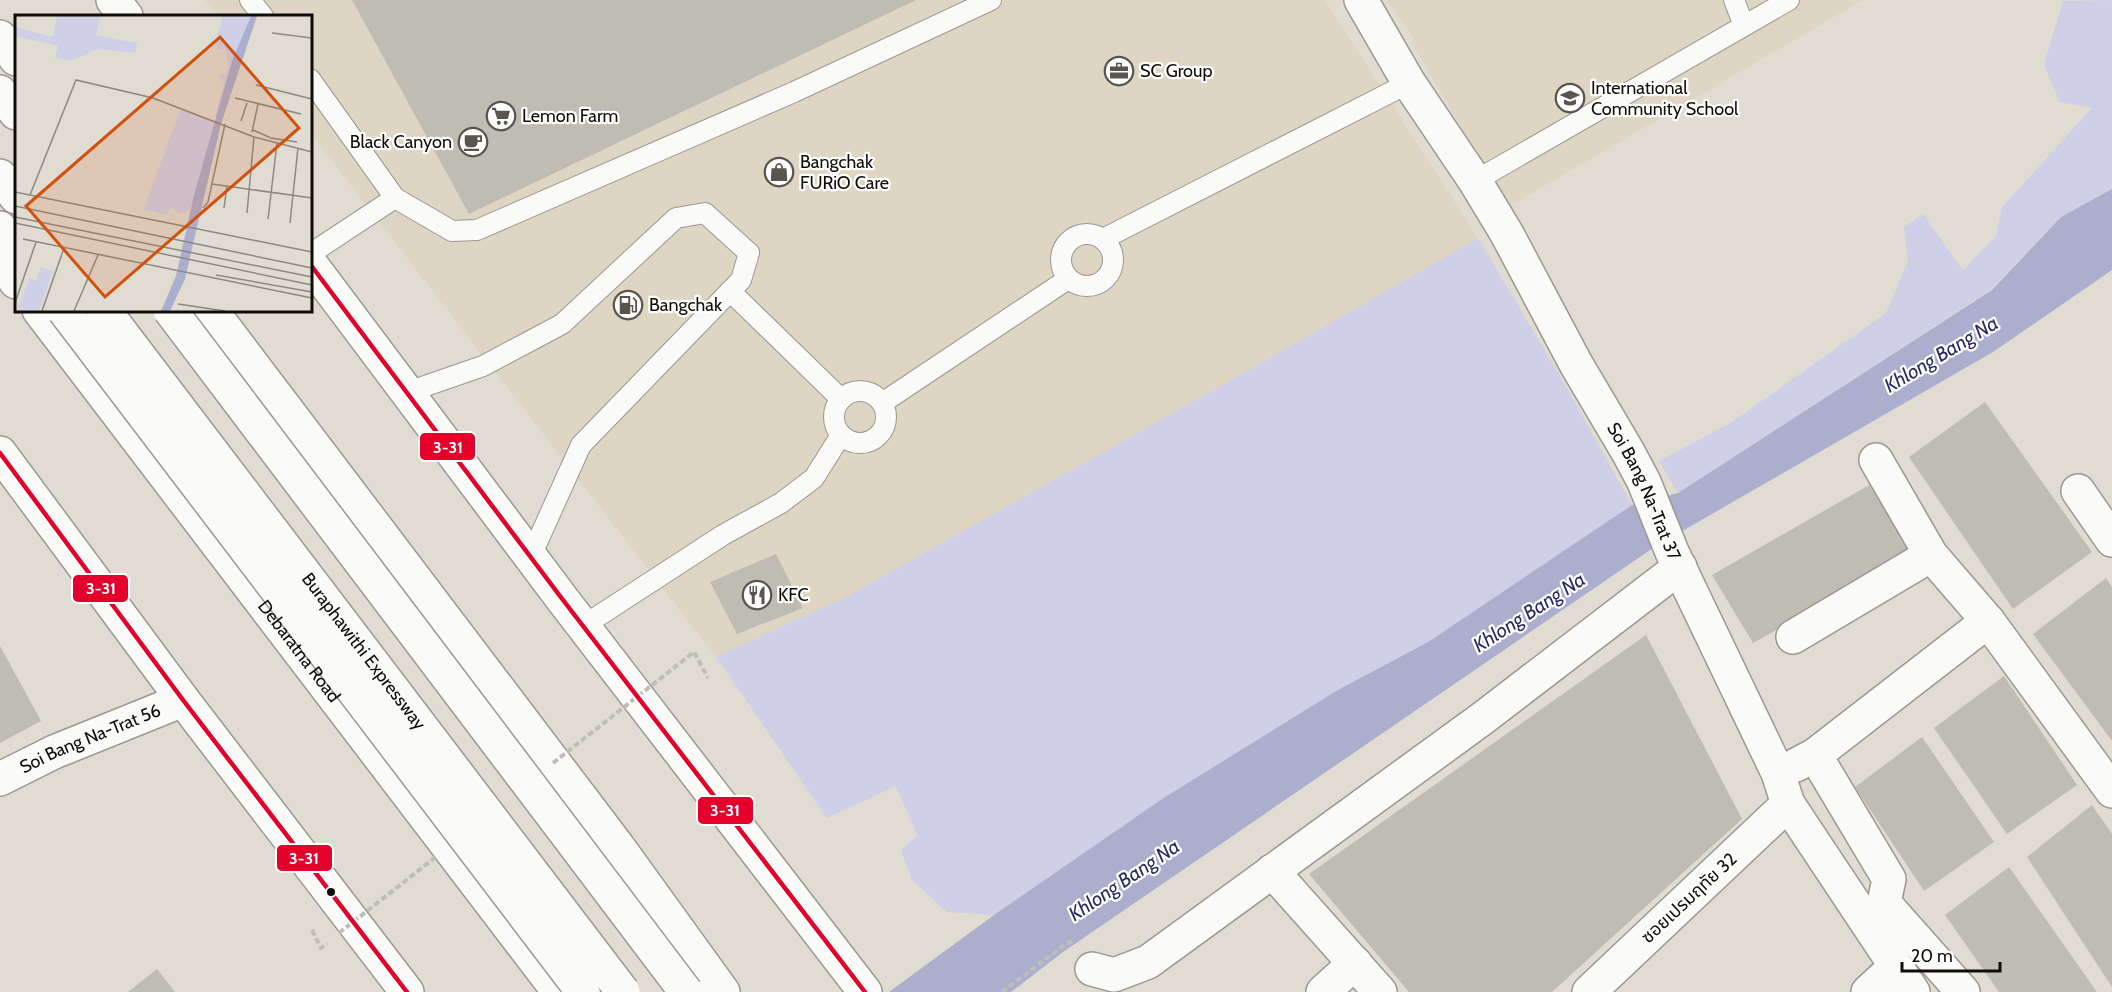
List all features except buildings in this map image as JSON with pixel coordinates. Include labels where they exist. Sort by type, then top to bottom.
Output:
[{"type":"main road","points":[[113,0],[125,15]]},
{"type":"main road","name":"Soi Bang Na-Trat 37","points":[[1372,5],[1409,83],[1475,181],[1507,234],[1576,364],[1644,482],[1676,560],[1783,788],[1904,980]]},
{"type":"main road","points":[[0,37],[15,58]]},
{"type":"main road","points":[[0,92],[15,112]]},
{"type":"main road","points":[[0,176],[15,197]]},
{"type":"main road","points":[[0,228],[15,249]]},
{"type":"main road","points":[[0,260],[15,281]]},
{"type":"main road","points":[[312,266],[583,626],[858,982]]},
{"type":"main road","name":"Debaratna Road","points":[[41,312],[559,992]]},
{"type":"main road","points":[[66,312],[583,992]]},
{"type":"main road","name":"Buraphawithi Expressway","points":[[106,312],[623,992]]},
{"type":"main road","points":[[172,312],[686,992]]},
{"type":"main road","points":[[213,312],[619,848],[723,992]]},
{"type":"main road","points":[[1876,460],[1931,555],[1988,621],[2112,791]]},
{"type":"main road","points":[[3,463],[407,992]]},
{"type":"main road","points":[[2078,491],[2112,540]]},
{"type":"main road","points":[[1793,637],[1931,555]]},
{"type":"main road","points":[[1092,969],[1114,975],[1148,962],[1483,718],[1676,560]]},
{"type":"main road","name":"ซอยเปรมฤทัย 32","points":[[1589,992],[1815,755],[1988,621]]},
{"type":"main road","name":"Soi Bang Na-Trat 56","points":[[0,779],[54,752],[183,700]]},
{"type":"main road","points":[[1815,755],[1889,879],[1884,903],[1963,992]]},
{"type":"main road","points":[[1272,871],[1380,992]]},
{"type":"main road","points":[[1323,992],[1355,963]]},
{"type":"main road","points":[[1868,992],[1904,980]]},
{"type":"lane","points":[[250,0],[262,15]]},
{"type":"lane","points":[[312,82],[395,198],[452,231],[477,230],[794,92],[991,0]]},
{"type":"lane","points":[[1734,0],[1744,26]]},
{"type":"lane","points":[[1475,181],[1789,0]]},
{"type":"lane","points":[[1103,239],[1409,83]]},
{"type":"lane","points":[[312,253],[395,198]]},
{"type":"lane","points":[[408,392],[483,366],[562,324],[676,218],[705,213],[749,253],[741,280],[580,445],[531,556]]},
{"type":"lane","points":[[1087,234],[1103,239],[1109,246],[1113,262],[1107,278],[1100,283],[1083,287],[1068,279],[1060,263],[1061,254],[1070,240],[1087,234]]},
{"type":"lane","points":[[882,403],[1068,279]]},
{"type":"lane","points":[[730,291],[841,399]]},
{"type":"lane","points":[[852,392],[869,392],[882,403],[886,410],[885,427],[873,440],[857,443],[848,441],[841,435],[834,420],[835,411],[841,399],[852,392]]},
{"type":"lane","points":[[583,626],[723,536],[781,504],[814,478],[841,435]]},
{"type":"path","points":[[339,933],[370,909]]},
{"type":"path","points":[[1002,992],[1067,943],[1079,942],[1092,969]]},
{"type":"shaded area","points":[[205,0],[1325,0],[1478,238],[844,598],[716,657],[312,135],[312,15],[217,15]]},
{"type":"shaded area","name":"International Community School","points":[[1386,0],[1863,0],[1510,206],[1476,153],[1412,43],[1413,38]]},
{"type":"shaded area","points":[[2112,0],[2112,189],[2061,217],[1992,289],[1678,493],[1659,461],[1732,422],[1886,313],[1908,261],[1904,227],[1923,214],[1963,270],[1996,236],[2002,207],[2092,108],[2059,102],[2044,64],[2063,1]]},
{"type":"shaded area","points":[[1478,238],[1563,381],[1632,505],[1428,642],[1336,691],[1162,799],[994,915],[947,912],[912,880],[901,850],[917,835],[896,786],[827,818],[716,657],[844,598]]},
{"type":"water","name":"Khlong Bang Na","points":[[2112,189],[2112,270],[1993,352],[1653,548],[1063,952],[1011,992],[889,992],[994,915],[1162,799],[1336,691],[1428,642],[1632,505],[1678,493],[1992,290],[2061,217]]},
{"type":"transit line","name":"3-31","points":[[312,267],[563,600],[865,992]]},
{"type":"transit line","name":"3-31","points":[[0,453],[183,700],[407,992]]},
{"type":"place","name":"SC Group","points":[[1119,71]]},
{"type":"place","name":"International Community School","points":[[1570,98]]},
{"type":"place","name":"Lemon Farm","points":[[501,116]]},
{"type":"place","name":"Black Canyon","points":[[473,142]]},
{"type":"place","name":"Bangchak FURiO Care","points":[[779,172]]},
{"type":"place","name":"Bangchak","points":[[628,305]]},
{"type":"place","name":"KFC","points":[[757,595]]}]
